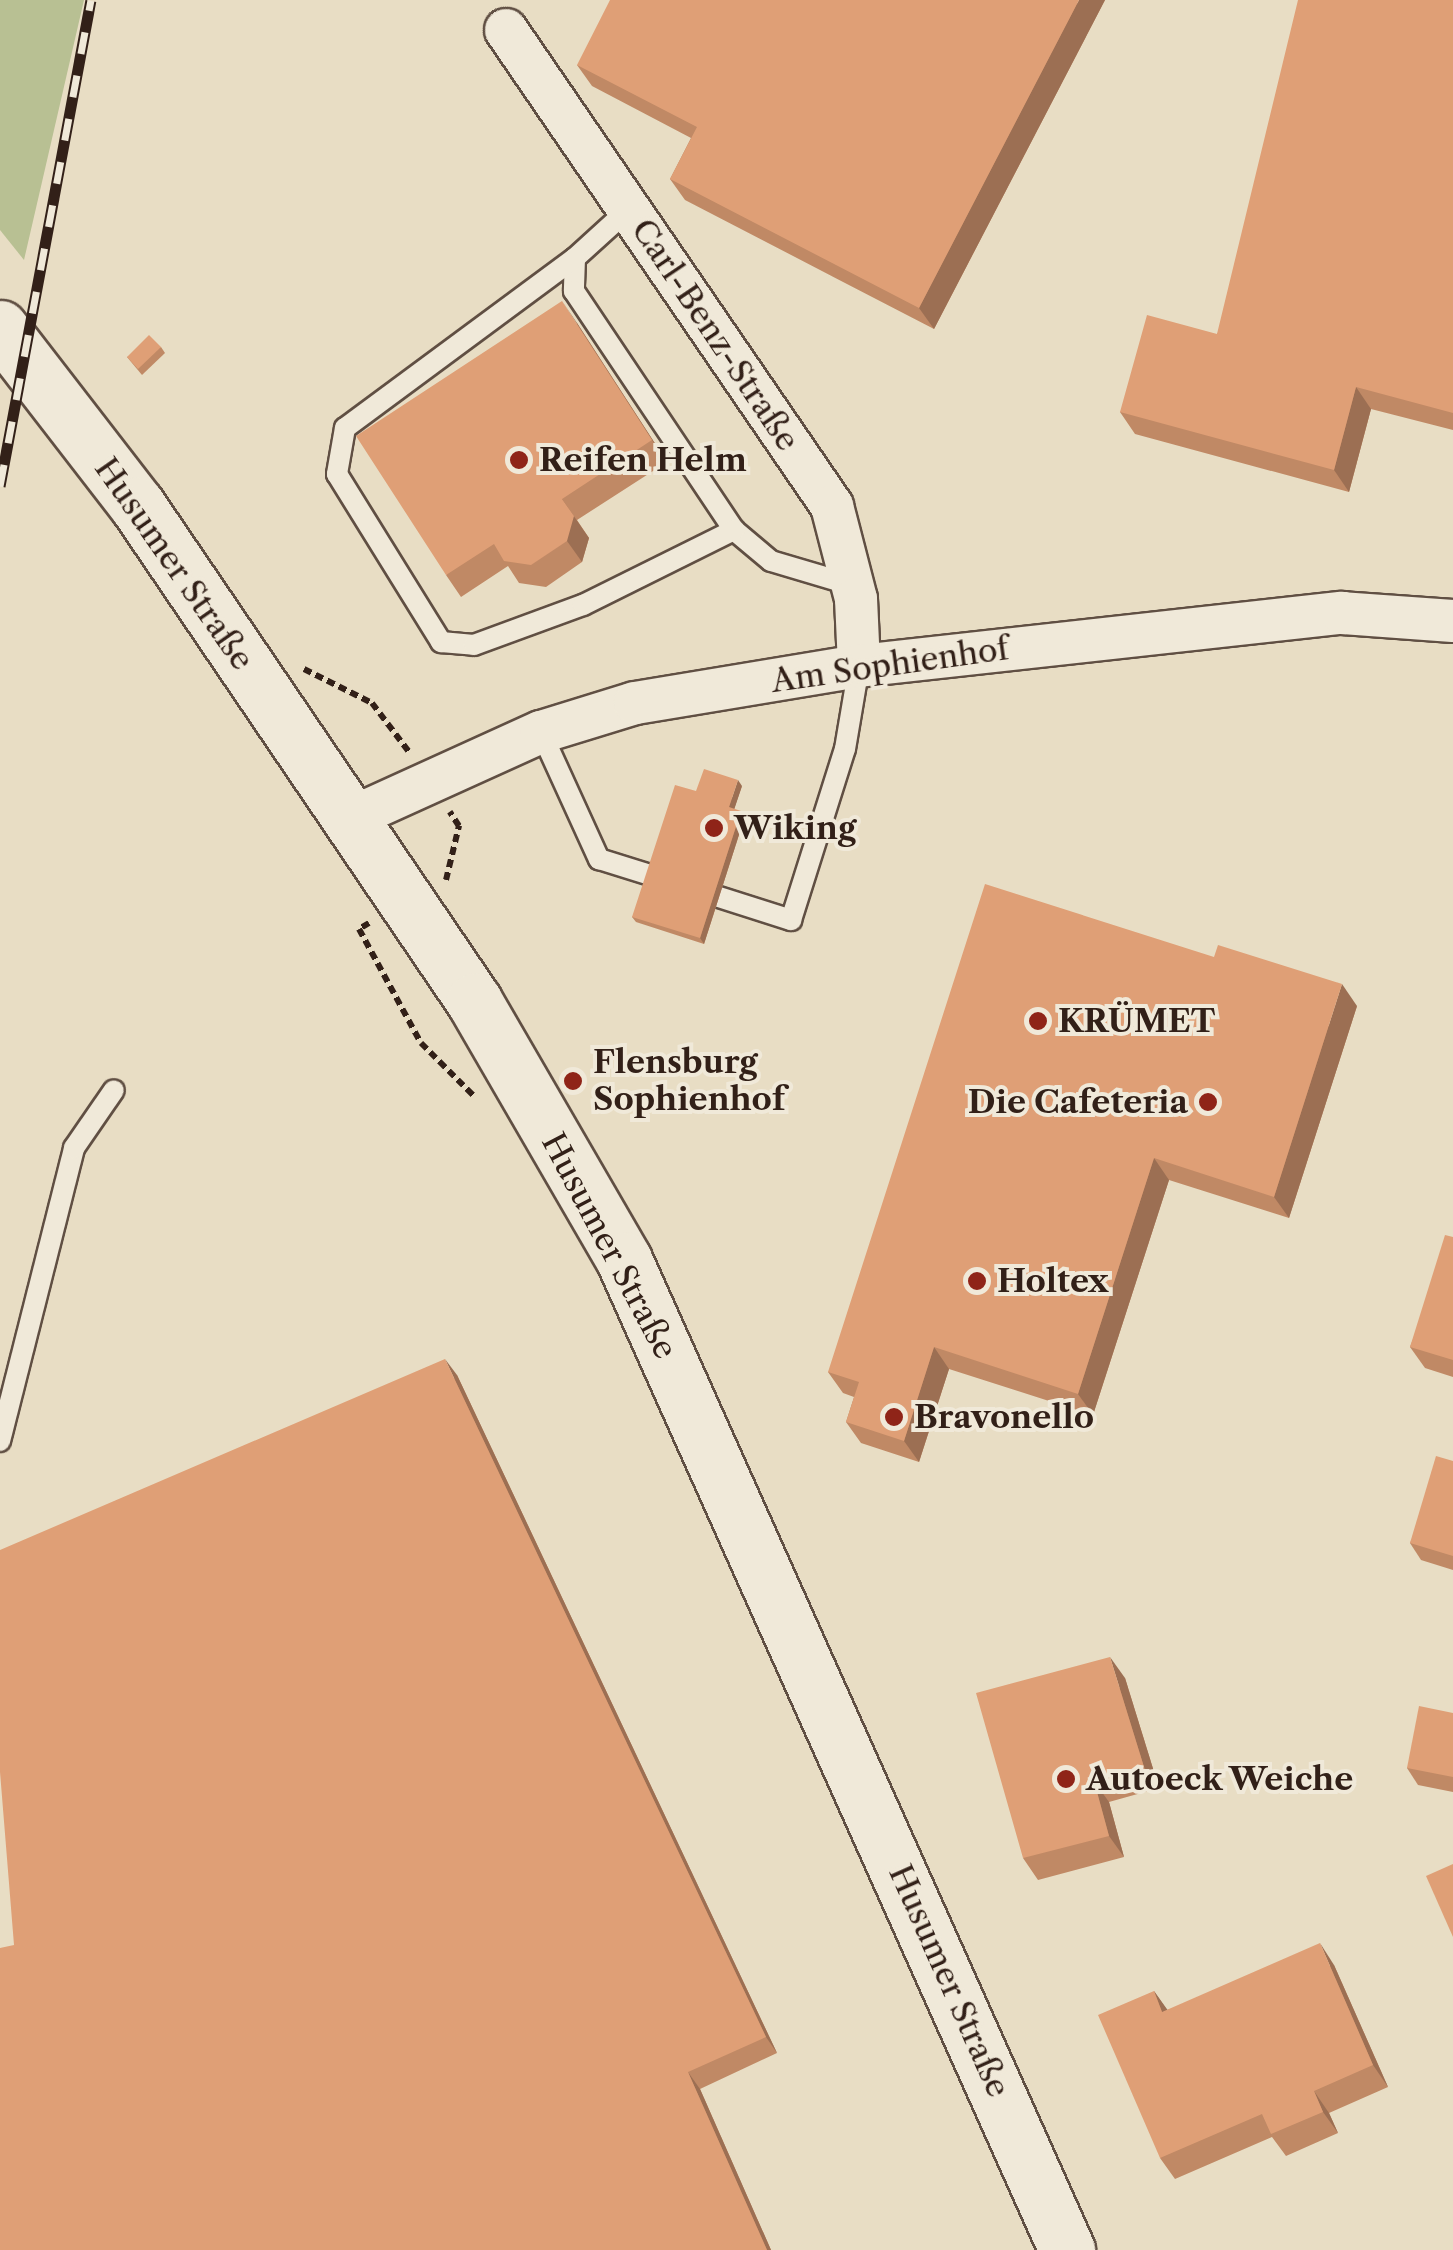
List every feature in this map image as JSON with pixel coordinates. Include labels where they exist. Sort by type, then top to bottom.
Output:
[{"type":"main road","name":"Husumer Straße","points":[[0,328],[136,505],[474,1001],[624,1260],[1067,2250]]},
{"type":"street","name":"Carl-Benz-Straße","points":[[506,30],[832,506],[852,585],[859,666]]},
{"type":"street","name":"Am Sophienhof","points":[[351,818],[541,732],[635,702],[859,666],[1342,612],[1453,621]]},
{"type":"lane","points":[[628,209],[575,258],[345,428],[338,474],[441,642],[474,645],[583,604],[734,530]]},
{"type":"lane","points":[[575,258],[574,291],[734,530],[771,560],[852,585]]},
{"type":"lane","points":[[541,732],[599,859],[791,920],[844,749],[859,666]]},
{"type":"lane","points":[[0,1440],[74,1148],[114,1090]]},
{"type":"green space","points":[[0,0],[84,0],[24,260],[0,230]]},
{"type":"building","points":[[610,0],[1079,0],[919,308],[670,179],[697,127],[577,65]]},
{"type":"building","points":[[1298,0],[1453,0],[1453,413],[1356,387],[1334,470],[1120,412],[1147,315],[1217,334]]},
{"type":"building","points":[[562,301],[652,440],[562,499],[574,516],[567,541],[531,565],[504,561],[494,544],[446,575],[356,436]]},
{"type":"building","points":[[149,335],[161,347],[138,369],[127,357]]},
{"type":"building","points":[[704,769],[738,780],[729,807],[741,811],[700,938],[632,917],[675,785],[696,791]]},
{"type":"building","points":[[985,884],[1214,957],[1218,945],[1342,984],[1274,1197],[1154,1158],[1078,1394],[934,1347],[904,1441],[846,1422],[859,1382],[828,1372]]},
{"type":"building","points":[[1445,1235],[1453,1237],[1453,1360],[1410,1347]]},
{"type":"building","points":[[445,1359],[766,2037],[688,2072],[767,2250],[0,2250],[0,1948],[14,1945],[0,1772],[0,1550]]},
{"type":"building","points":[[1436,1456],[1453,1461],[1453,1556],[1410,1543]]},
{"type":"building","points":[[1110,1657],[1144,1767],[1094,1781],[1109,1836],[1023,1858],[976,1693]]},
{"type":"building","points":[[1419,1706],[1453,1713],[1453,1777],[1407,1768]]},
{"type":"building","points":[[1453,1864],[1453,1937],[1426,1876]]},
{"type":"building","points":[[1320,1943],[1373,2065],[1314,2091],[1323,2112],[1271,2134],[1262,2114],[1160,2158],[1098,2015],[1154,1991],[1162,2012]]},
{"type":"railway","points":[[0,486],[91,0]]},
{"type":"place","name":"Reifen Helm","points":[[519,460]]},
{"type":"place","name":"Wiking","points":[[714,828]]},
{"type":"place","name":"KRÜMET","points":[[1038,1021]]},
{"type":"place","name":"Flensburg Sophienhof","points":[[573,1081]]},
{"type":"place","name":"Die Cafeteria","points":[[1208,1102]]},
{"type":"place","name":"Holtex","points":[[977,1281]]},
{"type":"place","name":"Bravonello","points":[[894,1417]]},
{"type":"place","name":"Autoeck Weiche","points":[[1066,1779]]}]
